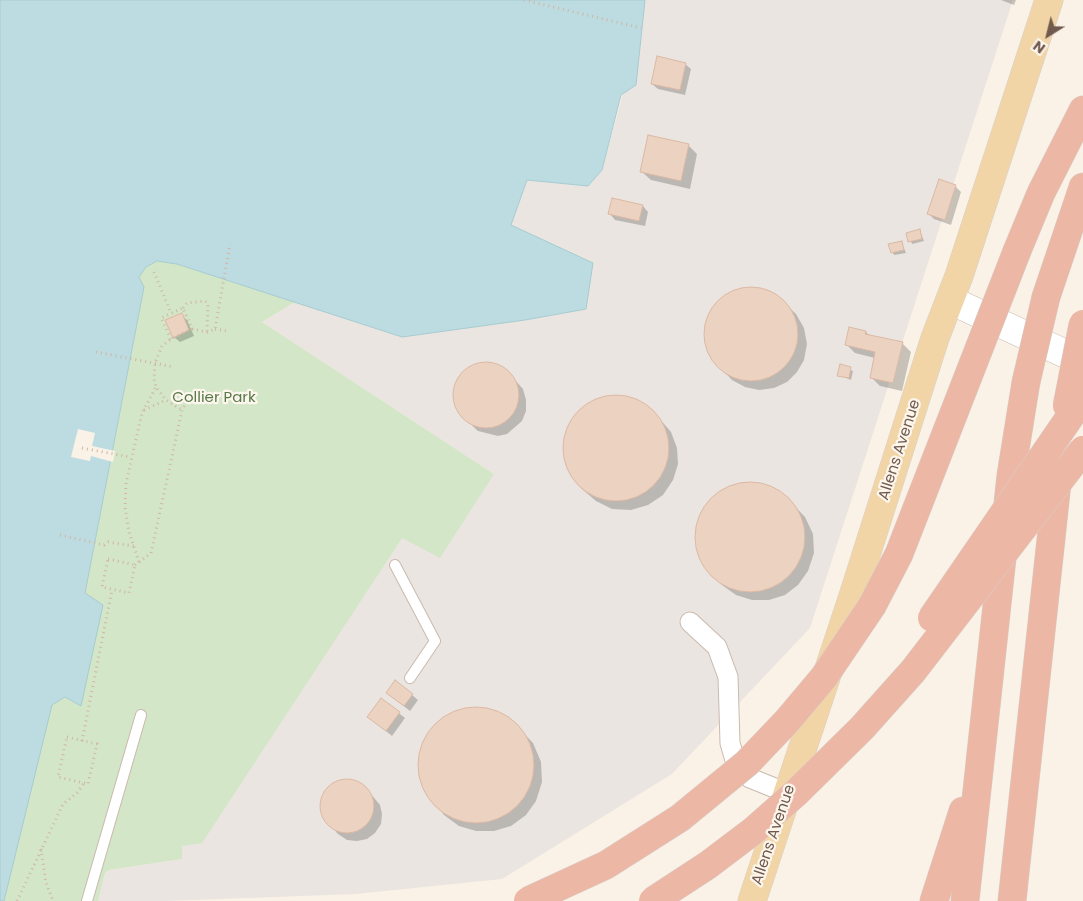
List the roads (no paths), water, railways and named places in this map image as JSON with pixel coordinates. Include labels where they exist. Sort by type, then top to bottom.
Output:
[{"type":"highway","points":[[528,901],[606,864],[680,818],[747,762],[787,721],[824,678],[872,606],[898,554],[1041,193],[1083,110]]},
{"type":"highway","points":[[966,901],[1011,475],[1026,382],[1046,297],[1083,187]]},
{"type":"highway","points":[[1012,901],[1075,402],[1083,324]]},
{"type":"highway","points":[[836,751],[881,693],[1075,402]]},
{"type":"highway","points":[[652,901],[708,865],[753,831],[796,793],[836,751],[862,728],[914,670],[1083,450]]},
{"type":"highway","points":[[934,901],[981,755]]},
{"type":"main road","name":"Allens Avenue","points":[[752,901],[850,605],[935,338],[950,300],[1049,0]]},
{"type":"street","points":[[950,300],[1083,362]]},
{"type":"street","points":[[690,622],[716,647],[728,677],[730,743],[737,767],[750,778],[787,793]]},
{"type":"lane","points":[[395,565],[435,641],[410,678]]},
{"type":"lane","points":[[87,901],[141,715]]},
{"type":"water","points":[[0,0],[645,0],[636,85],[621,95],[602,170],[588,186],[527,180],[511,225],[593,263],[586,309],[525,320],[402,337],[177,264],[157,261],[146,267],[139,277],[144,287],[85,593],[103,605],[81,706],[65,697],[52,705],[4,901],[0,901]]},
{"type":"park label","name":"Collier Park","points":[[214,398]]}]
